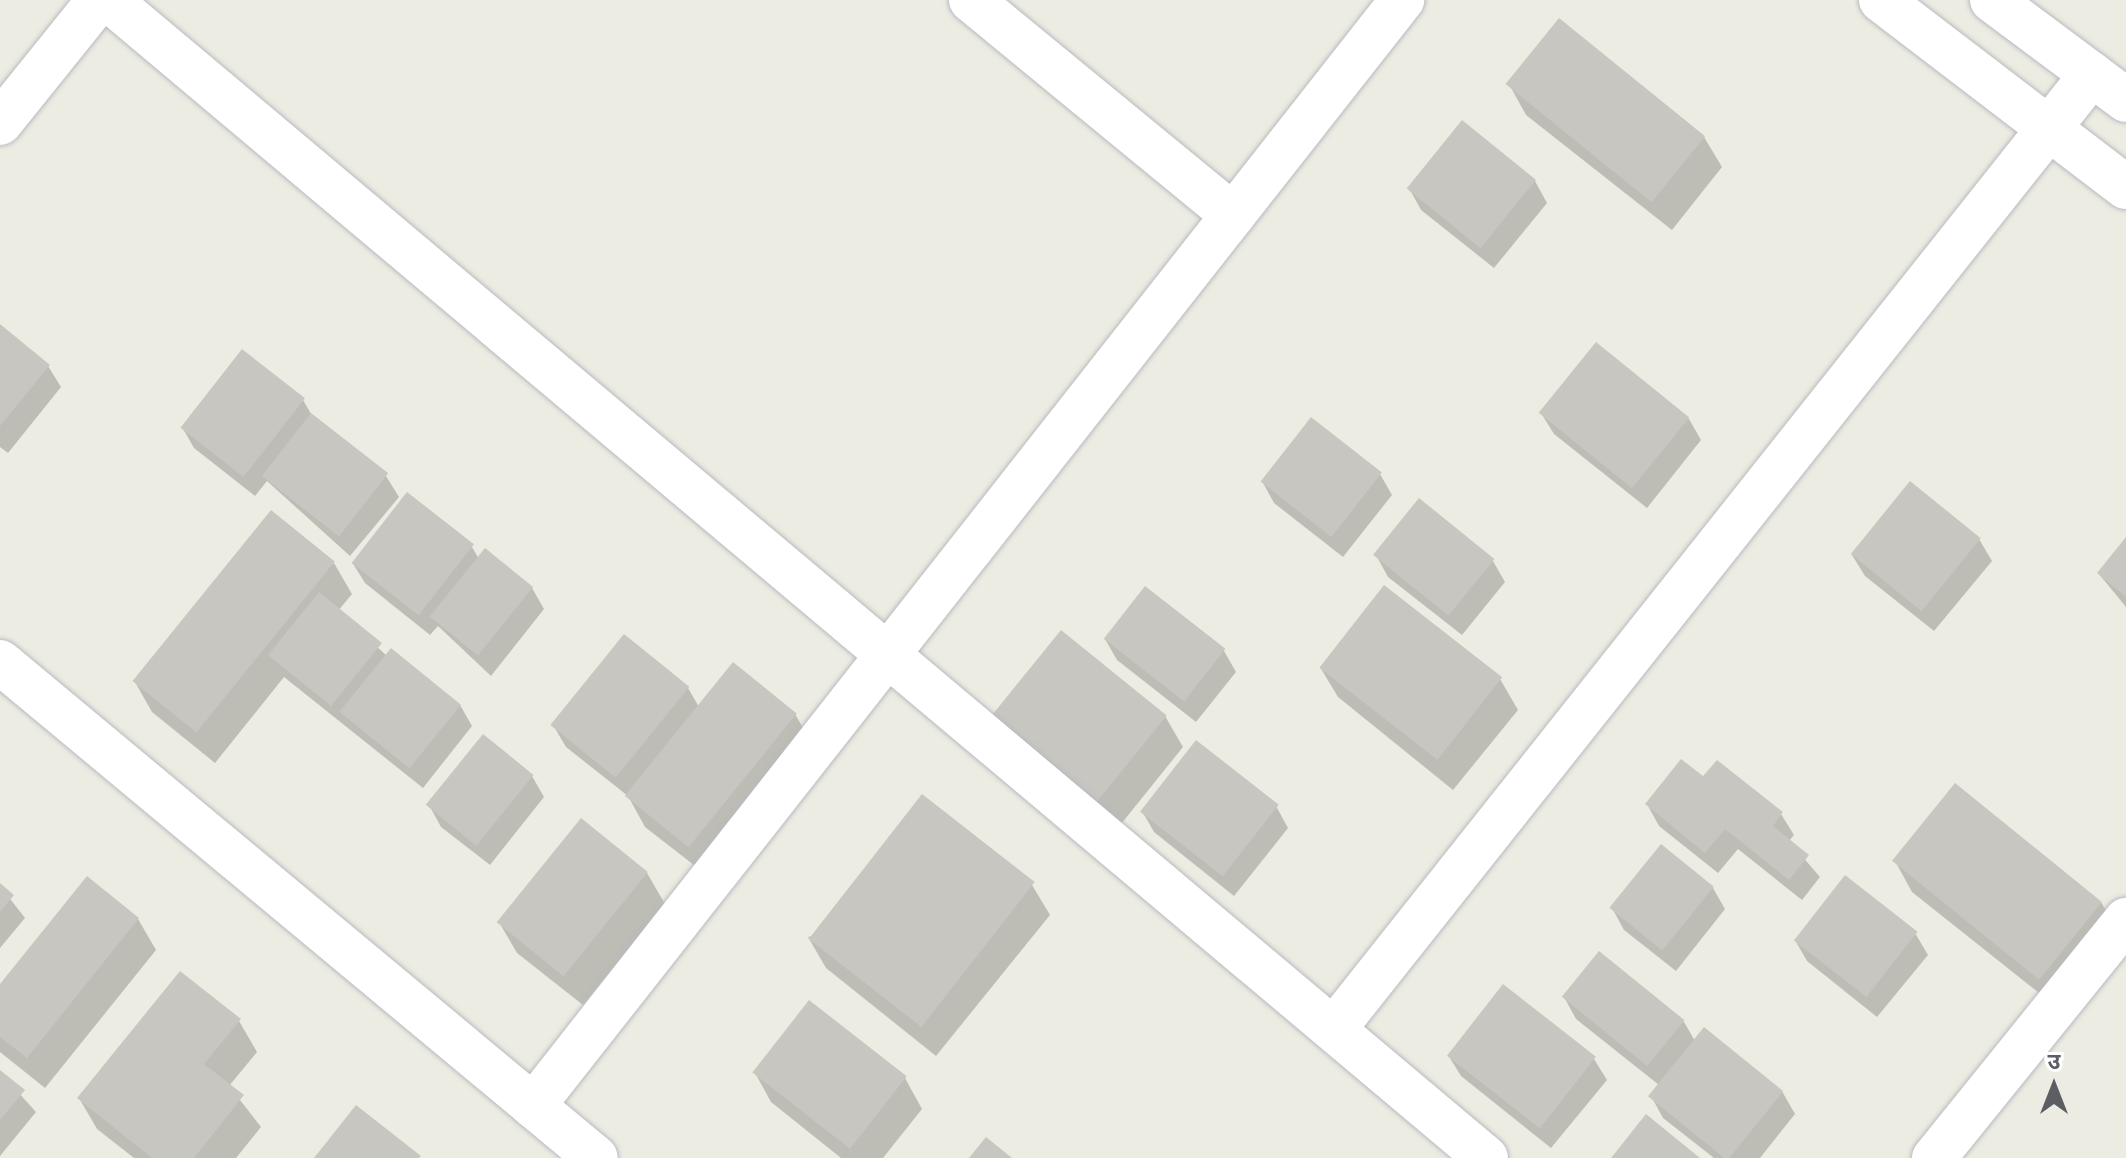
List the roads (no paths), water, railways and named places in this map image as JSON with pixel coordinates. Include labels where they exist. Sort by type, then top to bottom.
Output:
[{"type":"street","points":[[0,123],[99,0]]},
{"type":"street","points":[[109,0],[1486,1158]]},
{"type":"street","points":[[971,0],[1233,215]]},
{"type":"street","points":[[533,1106],[1402,0]]},
{"type":"street","points":[[1881,0],[2126,187]]},
{"type":"street","points":[[1992,0],[2126,100]]},
{"type":"street","points":[[1334,1029],[2092,74]]},
{"type":"street","points":[[0,662],[596,1158]]},
{"type":"street","points":[[1934,1158],[2126,920]]}]
